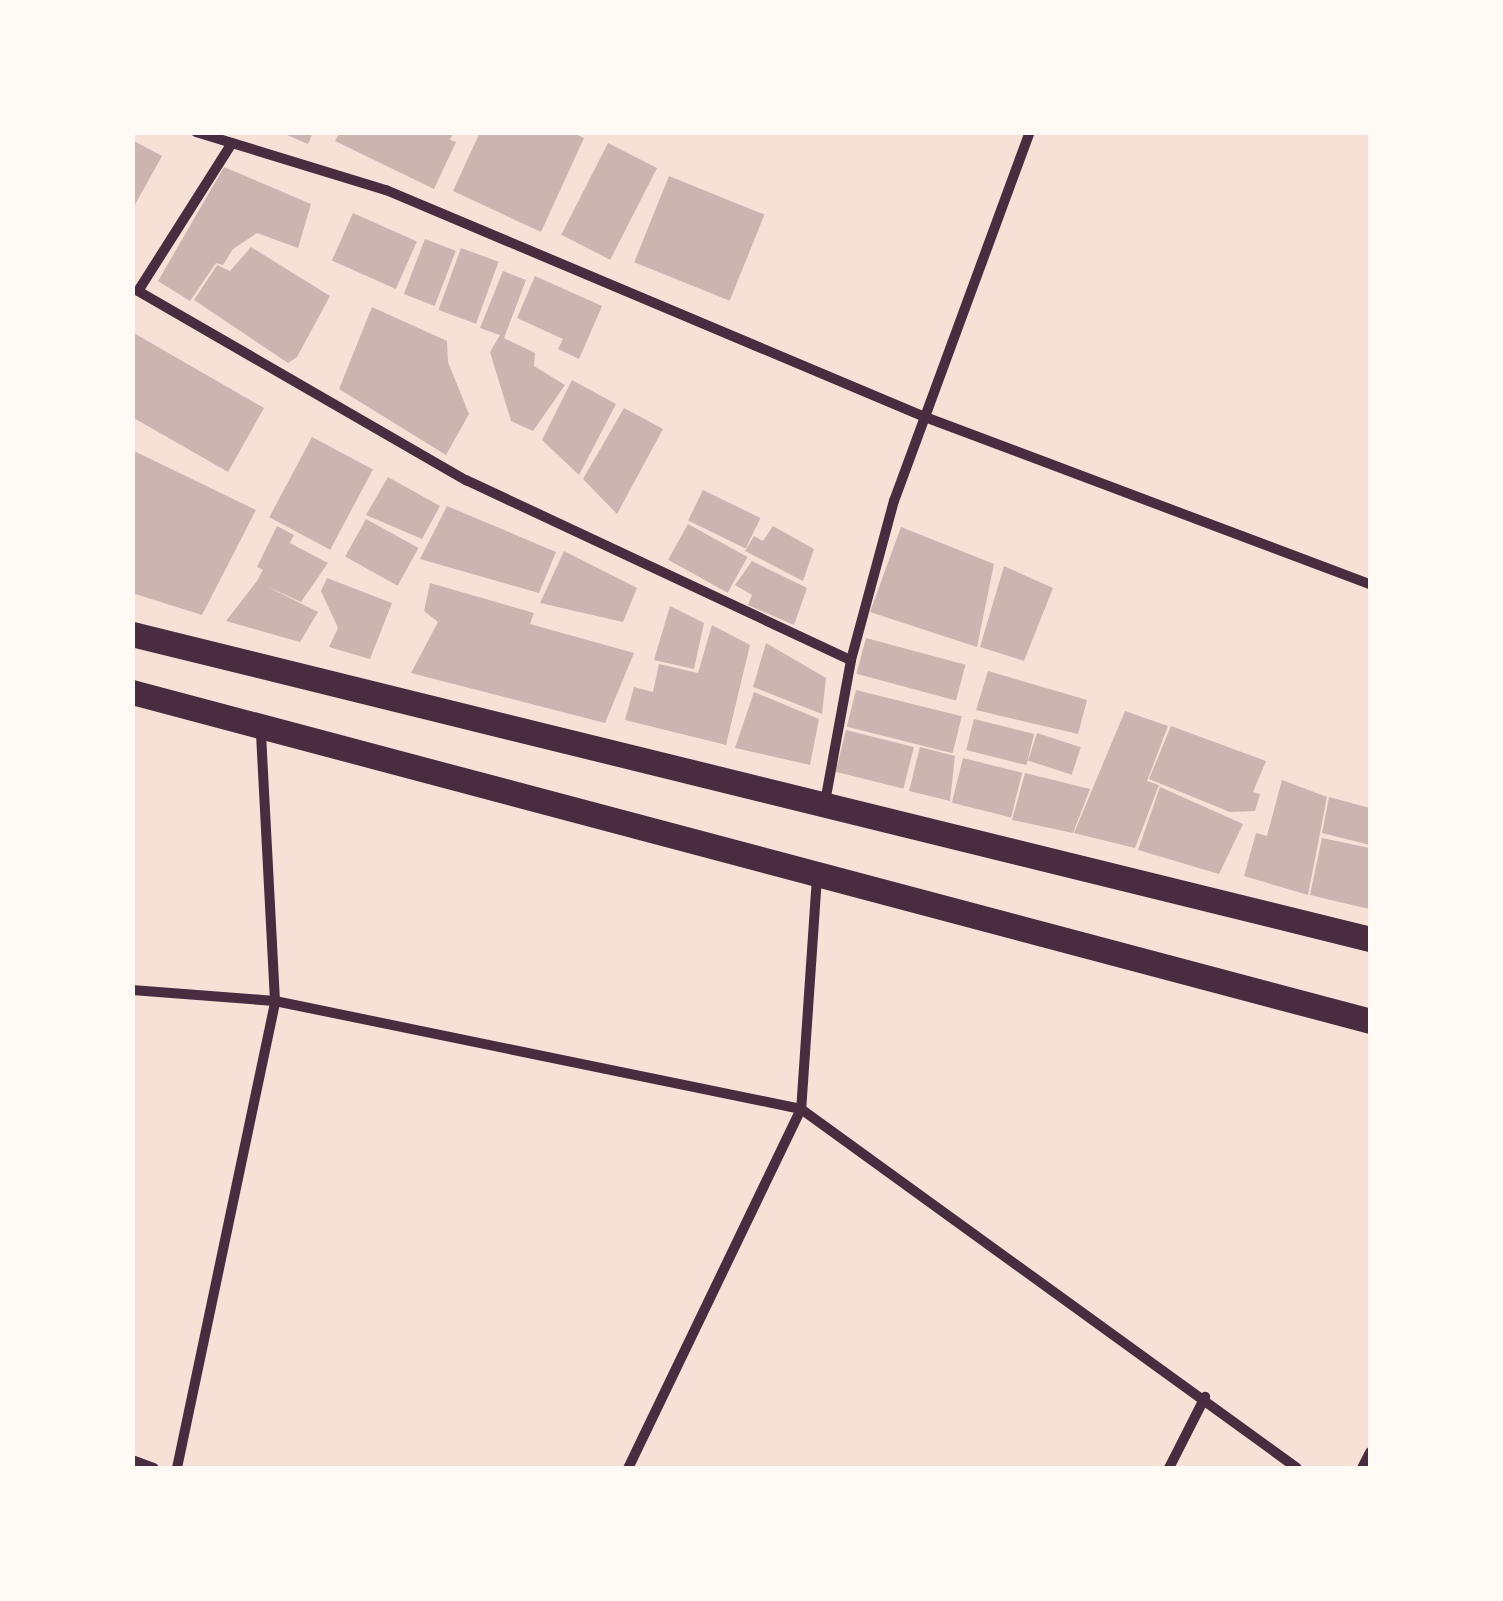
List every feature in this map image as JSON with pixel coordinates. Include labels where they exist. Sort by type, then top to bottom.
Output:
[{"type":"main road","points":[[132,634],[1370,939]]},
{"type":"main road","points":[[132,692],[817,878],[1370,1022]]},
{"type":"street","points":[[196,132],[326,169],[451,216],[925,417],[1370,584]]},
{"type":"street","points":[[825,802],[850,660],[894,501],[1030,132]]},
{"type":"street","points":[[232,142],[135,296],[466,480],[850,660]]},
{"type":"street","points":[[177,1468],[275,1002],[261,729]]},
{"type":"street","points":[[628,1468],[801,1109],[817,878]]},
{"type":"street","points":[[132,990],[275,1002],[801,1109],[1205,1397],[1297,1468]]},
{"type":"street","points":[[1169,1468],[1205,1397]]},
{"type":"street","points":[[1362,1468],[1370,1452]]},
{"type":"street","points":[[132,1460],[154,1468]]},
{"type":"building","points":[[280,132],[313,132],[308,144]]},
{"type":"building","points":[[340,132],[454,132],[450,140],[456,142],[434,189],[335,141]]},
{"type":"building","points":[[480,132],[571,132],[584,138],[541,232],[453,191]]},
{"type":"building","points":[[132,140],[162,156],[132,210]]},
{"type":"building","points":[[608,143],[657,168],[610,260],[561,235]]},
{"type":"building","points":[[224,167],[311,204],[298,248],[257,233],[233,249],[223,265],[216,263],[190,301],[158,281]]},
{"type":"building","points":[[669,176],[764,215],[730,301],[634,262]]},
{"type":"building","points":[[353,213],[417,241],[396,289],[332,261]]},
{"type":"building","points":[[425,239],[456,251],[435,306],[404,294]]},
{"type":"building","points":[[251,247],[330,296],[297,357],[288,363],[194,300],[217,265],[230,271]]},
{"type":"building","points":[[461,248],[499,262],[476,324],[438,310]]},
{"type":"building","points":[[503,271],[526,280],[504,338],[535,353],[534,366],[565,385],[533,431],[511,421],[490,352],[500,335],[480,328]]},
{"type":"building","points":[[535,276],[602,306],[579,359],[558,349],[563,339],[517,318]]},
{"type":"building","points":[[372,307],[447,341],[448,362],[469,414],[446,455],[339,389]]},
{"type":"building","points":[[132,332],[264,408],[228,472],[132,417]]},
{"type":"building","points":[[572,380],[616,404],[579,475],[542,440]]},
{"type":"building","points":[[624,408],[663,429],[617,514],[583,479]]},
{"type":"building","points":[[312,437],[373,469],[330,550],[269,517]]},
{"type":"building","points":[[134,451],[256,510],[202,615],[132,593]]},
{"type":"building","points":[[388,477],[440,506],[422,539],[366,515]]},
{"type":"building","points":[[703,490],[761,518],[746,549],[688,521]]},
{"type":"building","points":[[447,506],[556,552],[539,593],[420,559]]},
{"type":"building","points":[[366,519],[418,548],[398,586],[345,557]]},
{"type":"building","points":[[688,524],[747,557],[728,593],[668,560]]},
{"type":"building","points":[[277,526],[294,535],[290,543],[328,563],[301,602],[266,586],[318,612],[300,642],[226,621],[263,570],[257,567]]},
{"type":"building","points":[[773,526],[814,549],[803,581],[745,551],[754,536],[763,541]]},
{"type":"building","points":[[901,527],[994,564],[977,647],[870,612]]},
{"type":"building","points":[[564,551],[637,588],[623,622],[540,603]]},
{"type":"building","points":[[752,561],[807,588],[794,625],[748,605],[752,595],[735,585]]},
{"type":"building","points":[[1004,566],[1053,588],[1024,661],[980,647]]},
{"type":"building","points":[[327,578],[392,603],[370,659],[329,647],[338,628],[321,591]]},
{"type":"building","points":[[430,583],[534,613],[530,624],[634,653],[605,723],[411,673],[438,622],[424,611]]},
{"type":"building","points":[[670,606],[704,623],[694,669],[654,660]]},
{"type":"building","points":[[712,625],[750,645],[726,745],[625,720],[634,687],[653,692],[659,664],[698,673]]},
{"type":"building","points":[[866,638],[965,665],[956,700],[856,674]]},
{"type":"building","points":[[766,643],[826,678],[822,714],[753,687]]},
{"type":"building","points":[[988,671],[1087,700],[1078,734],[976,710]]},
{"type":"building","points":[[856,690],[962,716],[953,753],[847,727]]},
{"type":"building","points":[[754,692],[819,719],[810,765],[735,748]]},
{"type":"building","points":[[1125,711],[1168,726],[1147,781],[1159,785],[1135,848],[1074,833]]},
{"type":"building","points":[[974,719],[1034,734],[1026,765],[966,750]]},
{"type":"building","points":[[1171,726],[1266,761],[1253,792],[1260,794],[1255,811],[1230,812],[1149,779]]},
{"type":"building","points":[[846,730],[914,747],[904,789],[836,772]]},
{"type":"building","points":[[1037,733],[1081,747],[1072,775],[1028,761]]},
{"type":"building","points":[[920,747],[955,756],[950,801],[909,791]]},
{"type":"building","points":[[963,758],[1022,773],[1011,817],[952,803]]},
{"type":"building","points":[[1025,773],[1090,789],[1073,833],[1012,820]]},
{"type":"building","points":[[1282,780],[1327,797],[1308,895],[1244,876],[1256,833],[1267,836]]},
{"type":"building","points":[[1160,787],[1243,824],[1219,874],[1138,850]]},
{"type":"building","points":[[1329,797],[1370,808],[1370,845],[1322,833]]},
{"type":"building","points":[[1322,838],[1370,848],[1369,909],[1310,895]]}]
